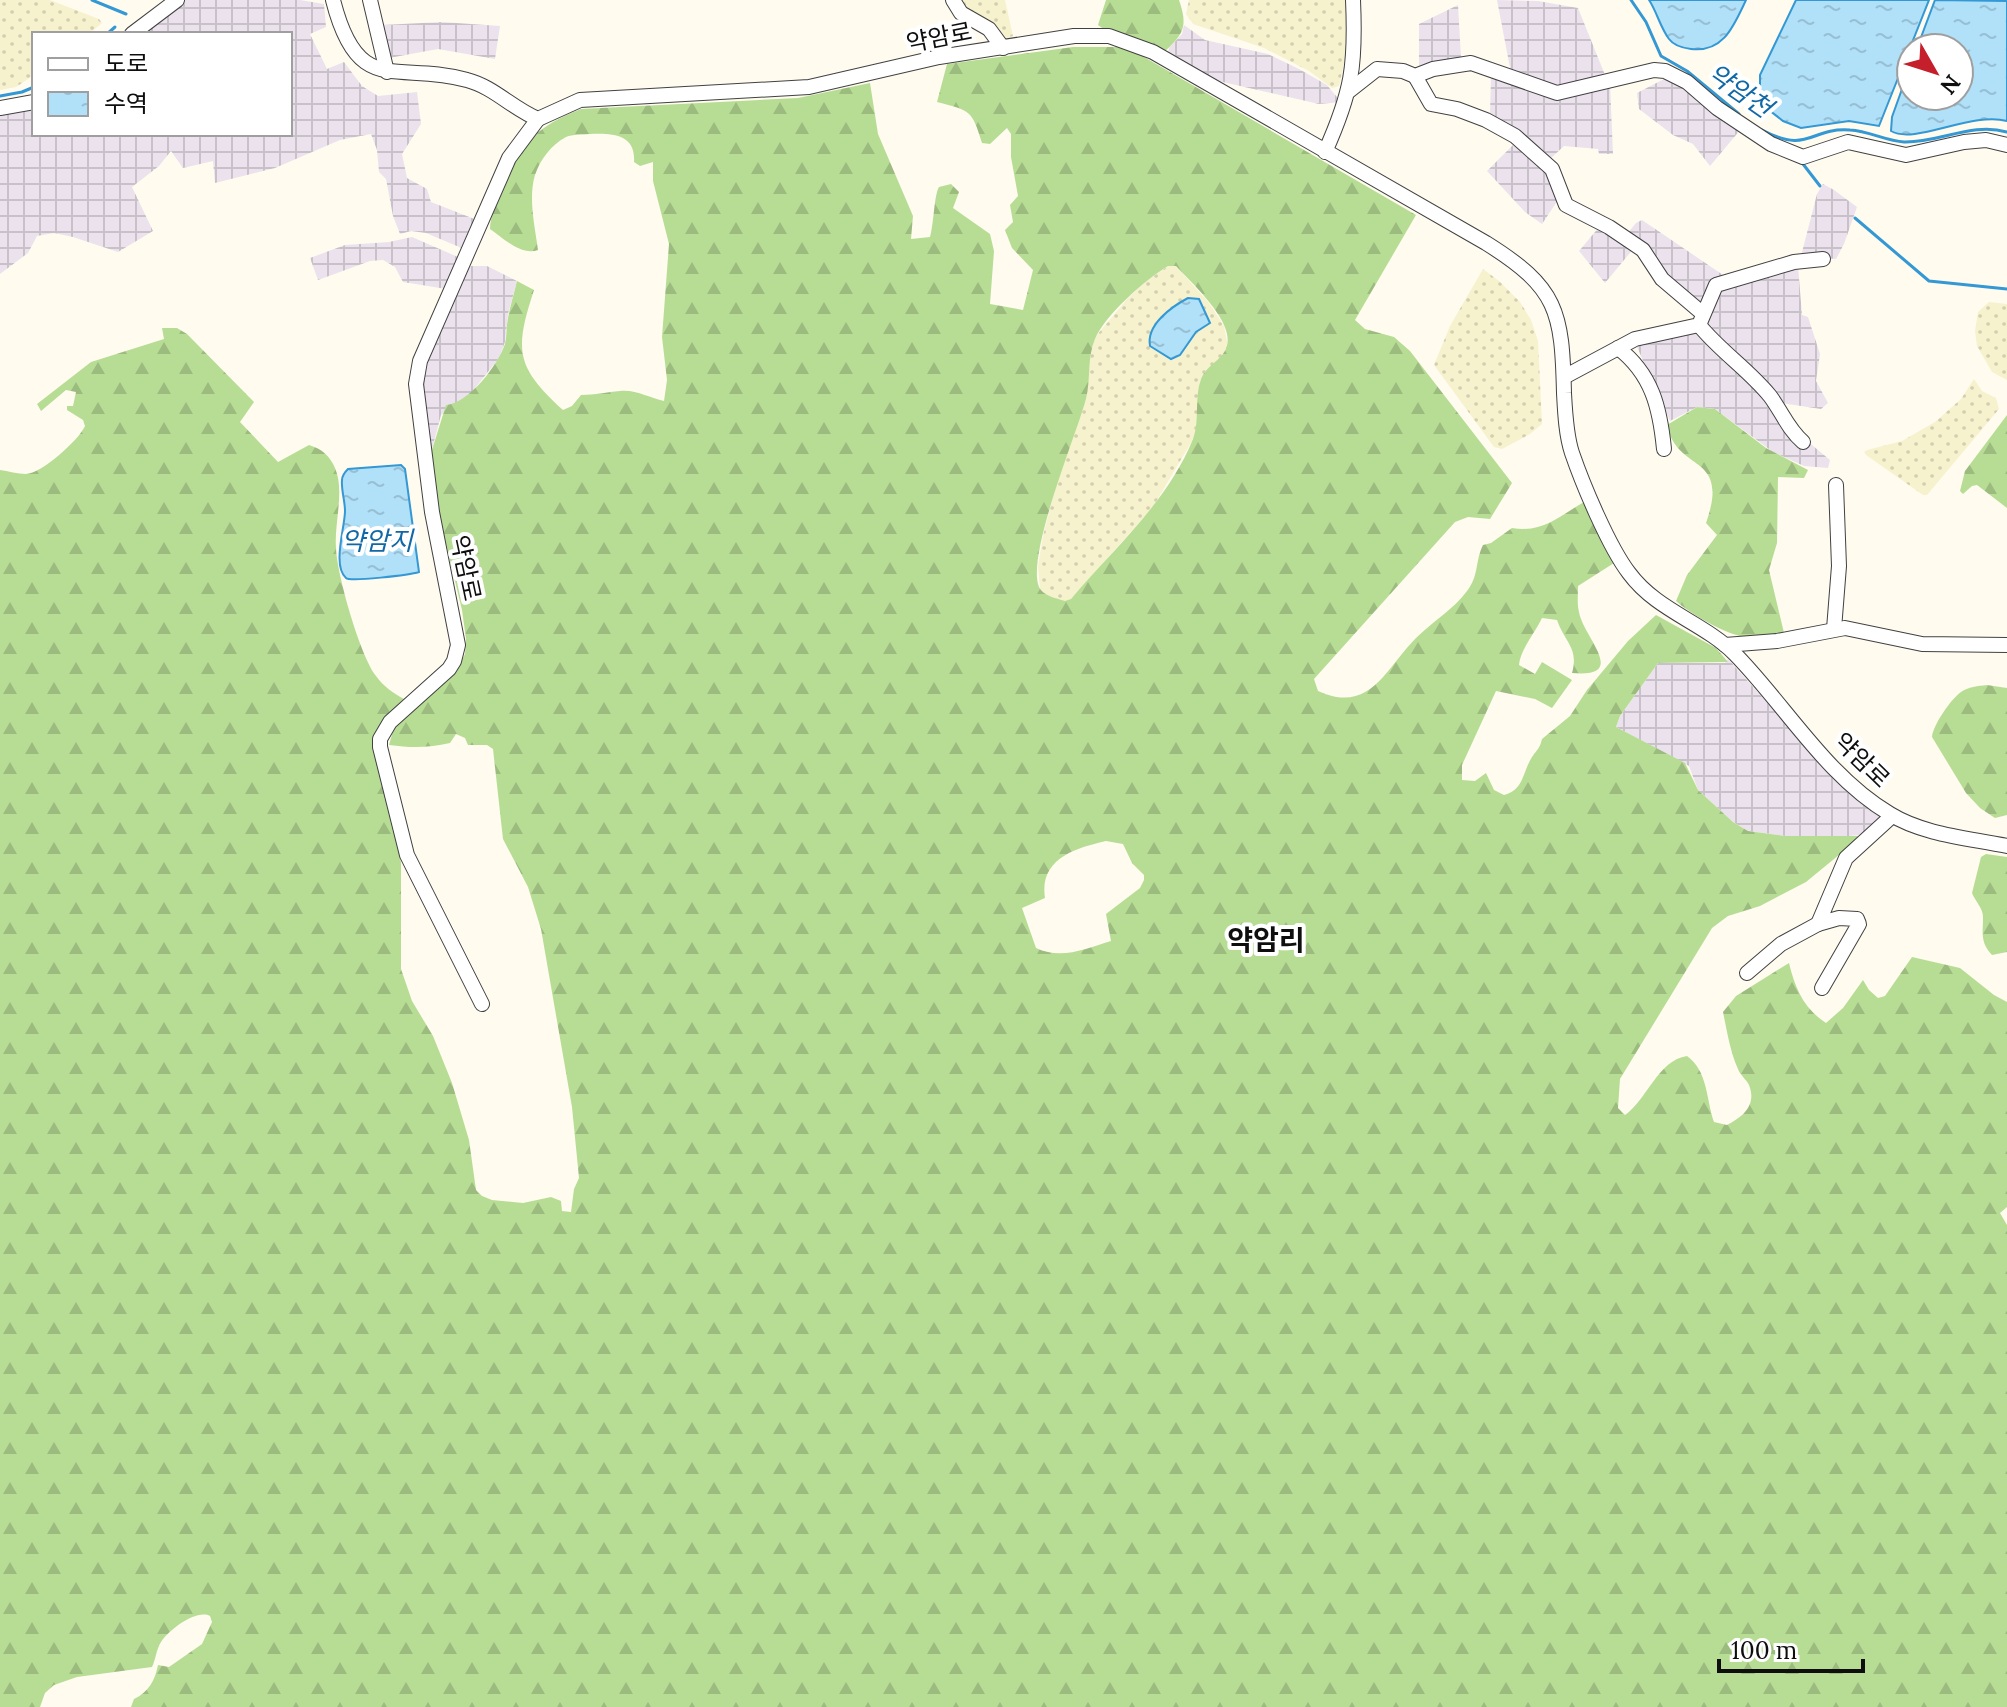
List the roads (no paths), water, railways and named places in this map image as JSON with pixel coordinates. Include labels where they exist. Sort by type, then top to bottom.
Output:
[{"type":"street","points":[[135,32],[177,0]]},
{"type":"street","points":[[333,0],[351,46],[373,66],[387,72],[470,80],[538,119]]},
{"type":"street","points":[[370,0],[387,72]]},
{"type":"street","points":[[953,0],[961,13],[989,29],[1003,48]]},
{"type":"street","points":[[1325,152],[1349,91],[1355,37],[1353,0]]},
{"type":"street","name":"약암로","points":[[482,1004],[407,855],[384,770],[380,739],[396,715],[449,669],[458,645],[432,512],[416,384],[420,361],[509,158],[538,119],[580,100],[809,87],[939,57],[1074,36],[1097,35],[1125,40],[1153,52],[1486,243],[1527,271],[1555,311],[1563,341],[1566,420],[1571,451],[1621,561],[1640,587],[1655,601],[1725,645],[1842,775],[1892,816],[1923,828],[2007,846]]},
{"type":"street","points":[[1415,76],[1433,69],[1471,63],[1557,93],[1654,70],[1665,71],[1687,82],[1744,126],[1797,157],[1810,156],[1848,142],[1906,155],[1975,141],[2007,145]]},
{"type":"street","points":[[1349,91],[1377,69],[1403,71],[1415,76],[1431,104],[1457,109],[1486,120],[1528,146],[1552,169],[1566,205],[1609,227],[1643,250],[1662,279],[1700,319],[1722,351],[1768,395],[1787,425],[1803,442]]},
{"type":"street","points":[[0,108],[32,102]]},
{"type":"street","points":[[1700,319],[1712,290],[1721,282],[1794,262],[1823,259]]},
{"type":"street","points":[[1564,377],[1635,339],[1700,319]]},
{"type":"street","points":[[1618,348],[1632,358],[1647,377],[1657,407],[1664,449]]},
{"type":"street","points":[[1834,629],[1839,566],[1836,485]]},
{"type":"street","points":[[1725,645],[1777,641],[1834,629],[1851,629],[1922,644],[2007,645]]},
{"type":"street","points":[[1818,924],[1846,858],[1892,816]]},
{"type":"street","points":[[1747,973],[1781,944],[1818,924],[1851,917],[1857,919],[1859,924],[1822,988]]},
{"type":"water","points":[[1649,0],[1746,0],[1720,42],[1712,47],[1691,49],[1671,41]]},
{"type":"water","points":[[1796,0],[1929,0],[1916,32],[1895,32],[1895,86],[1879,126],[1849,121],[1801,128],[1783,121],[1769,110],[1760,90],[1760,75]]},
{"type":"water","points":[[1935,0],[2007,1],[2007,121],[1977,120],[1914,134],[1891,131],[1895,109],[1895,112],[1975,112],[1975,32],[1923,32]]},
{"type":"water","points":[[1188,298],[1199,299],[1210,323],[1196,332],[1180,355],[1171,359],[1150,346],[1150,338],[1161,318]]},
{"type":"water","name":"약암지","points":[[401,465],[405,469],[419,572],[368,579],[346,578],[340,565],[345,511],[343,475],[348,469]]},
{"type":"waterway","points":[[92,0],[126,14]]},
{"type":"waterway","name":"약암천","points":[[1631,0],[1646,22],[1661,56],[1687,71],[1739,114]]},
{"type":"waterway","points":[[109,32],[115,27]]},
{"type":"waterway","points":[[0,96],[32,88]]},
{"type":"waterway","name":"약암천","points":[[1762,130],[1790,140],[1850,130],[1904,142],[1981,129],[2007,132]]},
{"type":"waterway","points":[[1803,164],[1820,186]]},
{"type":"waterway","points":[[1855,218],[1929,281],[2007,289]]},
{"type":"district","name":"약암리","points":[[1266,940]]}]
